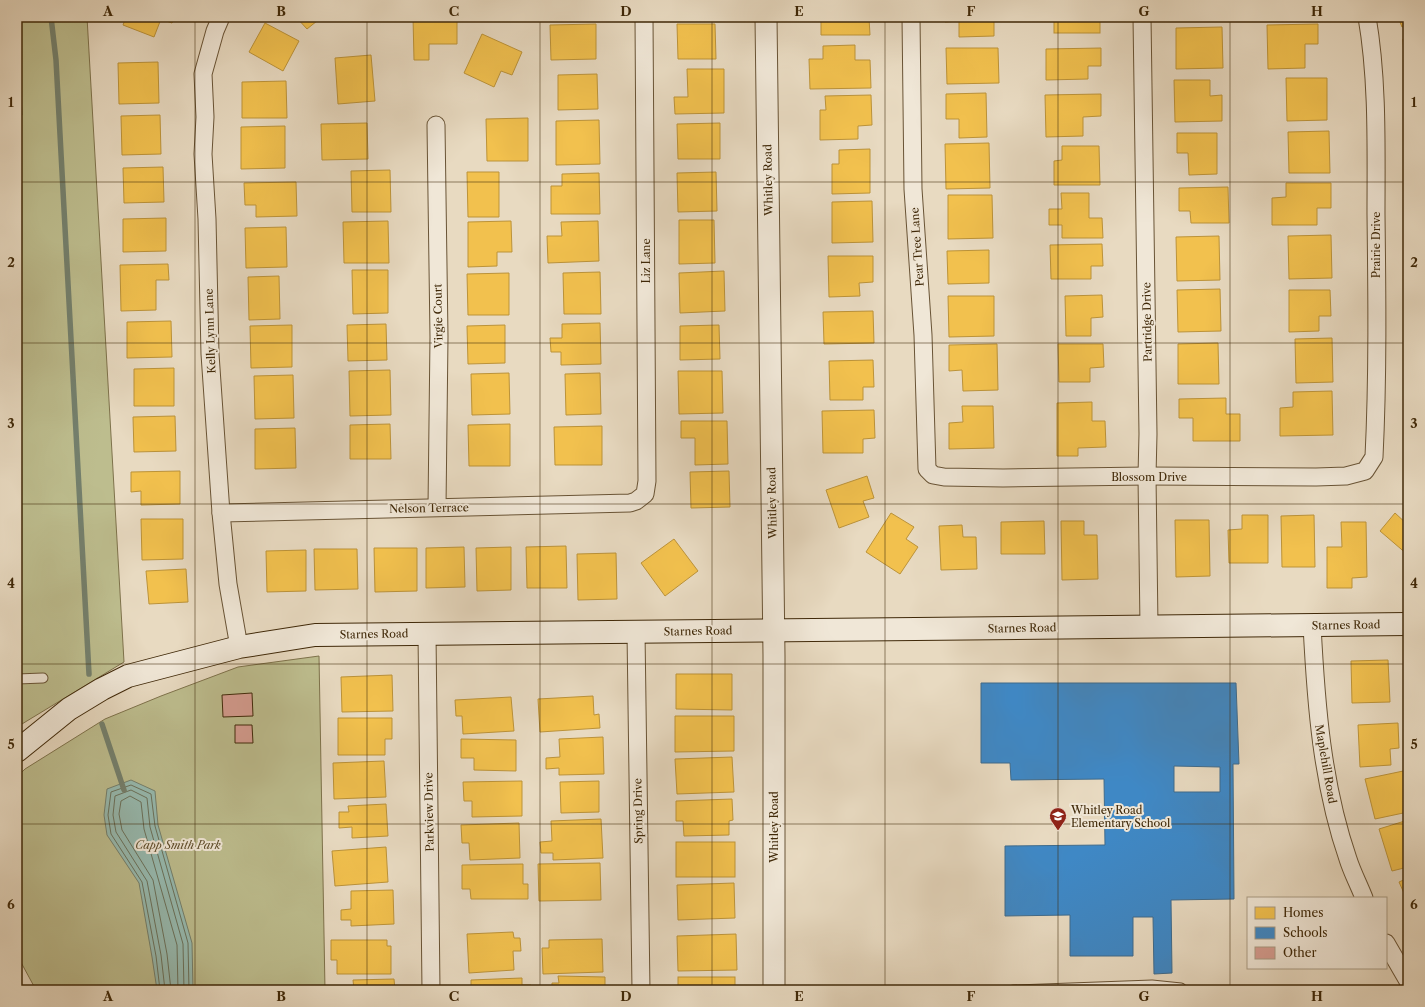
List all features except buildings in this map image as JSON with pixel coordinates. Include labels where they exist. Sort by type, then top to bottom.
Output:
[{"type":"main road","name":"Starnes Road","points":[[17,751],[69,709],[102,689],[128,676],[239,647],[315,635],[1408,624]]},
{"type":"street","name":"Kelly Lynn Lane","points":[[221,17],[215,31],[203,74],[205,117],[203,154],[207,219],[210,354],[221,513],[228,584],[239,647]]},
{"type":"street","name":"Liz Lane","points":[[636,501],[645,494],[647,481],[644,17]]},
{"type":"street","name":"Whitley Road","points":[[766,17],[774,631],[774,990]]},
{"type":"street","name":"Pear Tree Lane","points":[[911,17],[913,189],[923,335],[927,469],[933,475]]},
{"type":"street","name":"Partridge Drive","points":[[1142,17],[1148,434],[1147,476],[1149,626]]},
{"type":"street","name":"Prairie Drive","points":[[1365,471],[1374,456],[1377,292],[1376,144],[1372,47],[1367,17]]},
{"type":"street","name":"Virgie Court","points":[[436,125],[438,337],[437,507]]},
{"type":"street","name":"Blossom Drive","points":[[933,475],[944,477],[1003,478],[1147,476],[1316,477],[1346,476],[1365,471]]},
{"type":"street","name":"Nelson Terrace","points":[[221,513],[630,503],[636,501]]},
{"type":"street","name":"Maplehill Road","points":[[1312,625],[1318,717],[1330,792],[1348,861],[1364,897]]},
{"type":"street","name":"Spring Drive","points":[[636,632],[641,990]]},
{"type":"street","name":"Parkview Drive","points":[[427,633],[431,990]]},
{"type":"street","points":[[1387,945],[1408,981]]},
{"type":"lane","points":[[17,680],[43,678]]},
{"type":"lane","points":[[1013,990],[1152,985],[1181,988],[1183,990]]},
{"type":"green space","points":[[17,17],[87,17],[124,662],[17,727],[17,116],[22,115]]},
{"type":"green space","name":"Capp Smith Park","points":[[319,656],[325,990],[36,990],[17,955],[17,777],[25,769],[105,719],[161,696],[238,667]]},
{"type":"water","points":[[131,780],[155,791],[158,825],[192,943],[193,990],[157,990],[139,883],[107,835],[104,815],[107,789]]},
{"type":"waterway","points":[[51,17],[56,60],[89,674]]},
{"type":"waterway","points":[[102,724],[124,790]]},
{"type":"place","name":"Whitley Road Elementary School","points":[[1058,831]]}]
